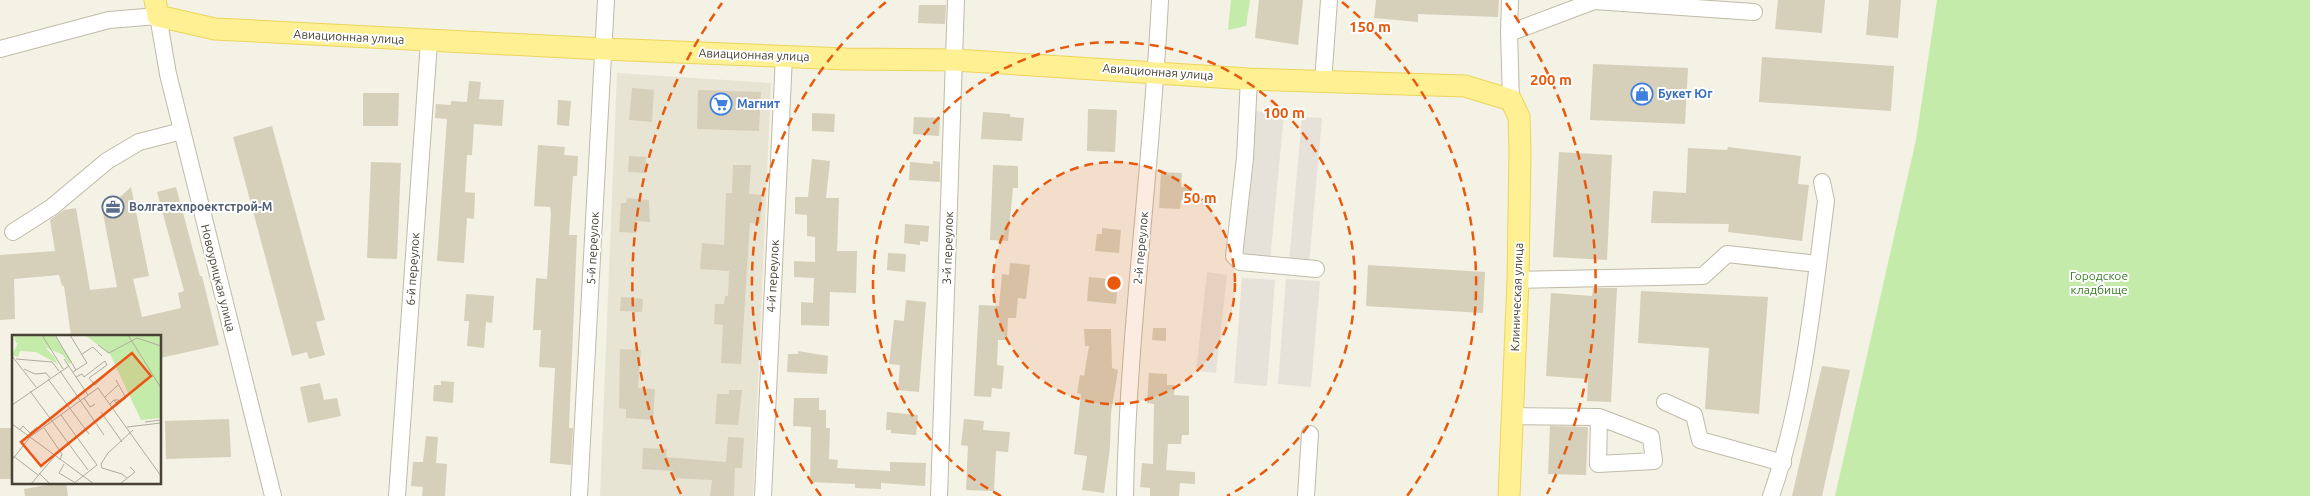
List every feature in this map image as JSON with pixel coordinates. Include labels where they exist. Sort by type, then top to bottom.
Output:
[{"type":"main road","name":"Авиационная улица","points":[[156,8],[215,29],[428,42],[784,56],[955,60],[1249,79],[1465,86],[1511,100]]},
{"type":"main road","name":"Клиническая улица","points":[[1509,496],[1518,280],[1519,117],[1511,100]]},
{"type":"street","name":"5-й переулок","points":[[579,496],[606,0]]},
{"type":"street","name":"3-й переулок","points":[[938,496],[956,0]]},
{"type":"street","name":"2-й переулок","points":[[1125,496],[1127,406],[1156,72],[1160,0]]},
{"type":"street","points":[[1322,82],[1329,0]]},
{"type":"street","points":[[1510,0],[1511,100]]},
{"type":"street","points":[[1509,32],[1594,2],[1754,12]]},
{"type":"street","name":"Авиационная улица","points":[[0,49],[156,8]]},
{"type":"street","name":"Новоурицкая улица","points":[[156,8],[168,74],[273,496]]},
{"type":"street","name":"6-й переулок","points":[[397,496],[428,42]]},
{"type":"street","name":"4-й переулок","points":[[763,496],[784,56]]},
{"type":"street","points":[[1249,79],[1245,158],[1234,256],[1240,262],[1316,269]]},
{"type":"street","points":[[13,232],[52,207],[107,162],[139,142],[182,131]]},
{"type":"street","points":[[1771,496],[1783,463],[1804,367],[1826,201],[1822,182]]},
{"type":"street","points":[[1518,280],[1703,276],[1727,254],[1818,264]]},
{"type":"street","points":[[1665,402],[1694,415],[1700,440],[1783,463]]},
{"type":"street","points":[[1512,416],[1599,417]]},
{"type":"street","points":[[1306,496],[1310,434]]},
{"type":"shaded area","points":[[617,73],[771,83],[753,496],[600,496]]},
{"type":"shaded area","points":[[1255,111],[1284,114],[1270,261],[1241,259]]},
{"type":"shaded area","points":[[1302,117],[1322,118],[1309,264],[1289,262]]},
{"type":"shaded area","points":[[1207,272],[1227,275],[1216,373],[1196,371]]},
{"type":"shaded area","points":[[1242,278],[1275,280],[1267,386],[1234,383]]},
{"type":"shaded area","points":[[1286,279],[1320,281],[1311,387],[1278,384]]},
{"type":"green space","points":[[1231,0],[1250,0],[1246,26],[1228,30]]},
{"type":"green space","name":"Городское кладбище","points":[[1937,0],[2310,0],[2310,496],[1835,496],[1916,140]]},
{"type":"building","points":[[1259,0],[1303,0],[1298,45],[1255,38]]},
{"type":"building","points":[[1376,0],[1499,0],[1498,17],[1418,14],[1418,22],[1374,18]]},
{"type":"building","points":[[1778,0],[1825,0],[1822,33],[1775,29]]},
{"type":"building","points":[[1869,0],[1901,0],[1898,38],[1866,35]]},
{"type":"building","points":[[919,5],[946,5],[945,24],[918,23]]},
{"type":"building","points":[[1762,57],[1894,66],[1891,111],[1759,102]]},
{"type":"building","points":[[1593,64],[1688,68],[1685,124],[1590,120]]},
{"type":"building","points":[[469,81],[481,82],[479,99],[504,100],[502,126],[474,124],[472,155],[467,155],[465,192],[475,193],[474,219],[467,218],[464,263],[437,261],[447,119],[435,118],[436,104],[451,105],[451,101],[467,102]]},
{"type":"building","points":[[632,88],[654,90],[652,122],[629,120]]},
{"type":"building","points":[[698,90],[761,92],[759,131],[697,129]]},
{"type":"building","points":[[363,93],[399,93],[398,126],[363,126]]},
{"type":"building","points":[[558,100],[571,101],[569,126],[557,125]]},
{"type":"building","points":[[1088,109],[1117,110],[1115,152],[1087,151]]},
{"type":"building","points":[[983,112],[1010,114],[1010,117],[1024,118],[1022,141],[981,139]]},
{"type":"building","points":[[812,113],[835,114],[834,132],[812,131]]},
{"type":"building","points":[[914,117],[940,118],[939,136],[913,134]]},
{"type":"building","points":[[272,126],[325,320],[316,322],[325,355],[309,359],[307,352],[292,356],[233,137]]},
{"type":"building","points":[[538,145],[565,147],[564,155],[578,156],[577,176],[573,176],[569,235],[577,235],[569,428],[573,428],[571,465],[550,463],[555,368],[539,367],[541,330],[533,330],[536,278],[547,279],[551,214],[550,207],[534,206]]},
{"type":"building","points":[[1728,147],[1801,156],[1798,184],[1809,185],[1802,241],[1728,232],[1729,224],[1651,223],[1653,191],[1686,193],[1688,148],[1727,150]]},
{"type":"building","points":[[1559,152],[1612,155],[1607,260],[1553,257]]},
{"type":"building","points":[[629,156],[646,157],[645,173],[628,172]]},
{"type":"building","points":[[812,159],[830,161],[826,198],[839,198],[837,251],[857,251],[856,293],[830,292],[829,326],[801,325],[801,302],[813,303],[814,278],[794,277],[794,261],[815,262],[815,237],[807,236],[807,215],[795,214],[795,197],[808,197]]},
{"type":"building","points":[[933,161],[940,162],[940,182],[909,180],[910,162],[933,164]]},
{"type":"building","points":[[371,162],[401,163],[397,259],[367,258]]},
{"type":"building","points":[[733,165],[751,165],[749,194],[762,195],[760,224],[750,223],[741,364],[721,363],[723,325],[714,324],[715,304],[724,304],[725,296],[728,296],[729,271],[700,269],[702,243],[724,245],[726,193],[732,193]]},
{"type":"building","points":[[993,165],[1018,166],[1018,188],[1013,188],[1008,241],[990,240]]},
{"type":"building","points":[[1161,172],[1182,173],[1181,187],[1192,187],[1191,201],[1181,200],[1180,209],[1159,208]]},
{"type":"building","points":[[131,187],[149,276],[133,279],[142,317],[181,308],[178,293],[184,291],[157,192],[176,187],[200,276],[202,276],[219,345],[161,358],[161,335],[71,335],[64,286],[62,286],[59,275],[14,279],[15,319],[0,320],[0,255],[55,251],[50,220],[64,210],[76,208],[90,290],[117,287],[103,213]]},
{"type":"building","points":[[627,198],[649,200],[650,222],[636,221],[636,233],[619,232],[621,203],[626,203]]},
{"type":"building","points":[[905,224],[929,226],[928,242],[920,241],[920,245],[904,243]]},
{"type":"building","points":[[1102,228],[1121,230],[1119,253],[1095,251],[1097,234],[1102,234]]},
{"type":"building","points":[[888,253],[906,254],[905,272],[887,270]]},
{"type":"building","points":[[1010,263],[1030,265],[1026,299],[1018,298],[1016,318],[1008,318],[1007,340],[998,340],[997,365],[1004,366],[1002,389],[992,388],[991,397],[974,396],[979,305],[999,306],[1002,274],[1009,275]]},
{"type":"building","points":[[1368,265],[1485,272],[1483,313],[1366,306]]},
{"type":"building","points":[[1089,277],[1118,280],[1116,304],[1087,301]]},
{"type":"building","points":[[1593,288],[1617,288],[1611,402],[1587,401],[1588,379],[1546,376],[1551,293],[1592,296]]},
{"type":"building","points":[[1641,291],[1768,297],[1759,414],[1705,409],[1709,348],[1638,343]]},
{"type":"building","points":[[466,294],[494,296],[492,323],[486,322],[484,348],[467,346],[469,321],[464,321]]},
{"type":"building","points":[[621,297],[643,299],[642,312],[620,311]]},
{"type":"building","points":[[906,300],[926,302],[919,392],[898,390],[900,365],[889,364],[894,320],[904,321]]},
{"type":"building","points":[[1153,328],[1166,328],[1166,341],[1152,340]]},
{"type":"building","points":[[1084,329],[1111,329],[1112,368],[1118,370],[1111,413],[1110,447],[1104,493],[1082,490],[1087,456],[1074,454],[1081,394],[1077,393],[1080,375],[1084,376],[1089,346],[1085,346]]},
{"type":"building","points":[[620,349],[641,350],[638,388],[655,389],[653,420],[626,418],[626,409],[619,408]]},
{"type":"building","points":[[798,351],[828,356],[827,374],[787,372],[788,354],[798,354]]},
{"type":"building","points":[[1822,366],[1850,370],[1822,496],[1792,496]]},
{"type":"building","points":[[1149,373],[1167,374],[1167,385],[1175,385],[1174,395],[1189,396],[1189,435],[1182,435],[1181,444],[1168,444],[1166,470],[1195,472],[1195,484],[1180,483],[1179,496],[1150,496],[1150,488],[1140,487],[1142,463],[1153,464],[1154,404],[1147,403]]},
{"type":"building","points":[[441,381],[454,382],[453,403],[433,401],[434,385],[441,385]]},
{"type":"building","points":[[320,383],[324,400],[337,398],[341,416],[308,423],[300,387]]},
{"type":"building","points":[[729,390],[742,390],[738,425],[715,424],[717,394],[729,394]]},
{"type":"building","points":[[794,398],[819,398],[819,410],[826,410],[826,428],[830,428],[829,459],[838,460],[837,468],[890,471],[890,462],[926,463],[925,486],[881,483],[881,489],[855,488],[855,484],[810,482],[811,427],[793,426]]},
{"type":"building","points":[[887,412],[918,415],[916,435],[891,433],[891,430],[886,430]]},
{"type":"building","points":[[229,419],[231,457],[166,459],[165,421]]},
{"type":"building","points":[[964,419],[984,421],[983,430],[1010,432],[1008,452],[996,451],[994,491],[966,490],[968,446],[961,445]]},
{"type":"building","points":[[1550,426],[1588,427],[1586,475],[1548,474]]},
{"type":"building","points":[[0,428],[12,428],[12,479],[0,479]]},
{"type":"building","points":[[426,436],[438,437],[436,463],[447,464],[445,496],[422,496],[423,487],[411,486],[413,462],[423,462]]},
{"type":"building","points":[[728,437],[744,438],[742,468],[735,468],[734,496],[710,496],[712,480],[672,478],[673,471],[642,469],[643,448],[667,449],[666,457],[726,462]]},
{"type":"building","points":[[66,484],[68,496],[25,496],[24,489]]},
{"type":"place","name":"Букет Юг","points":[[1642,94]]},
{"type":"place","name":"Магнит","points":[[721,104]]},
{"type":"place","name":"Волгатехпроектстрой-М","points":[[113,207]]}]
